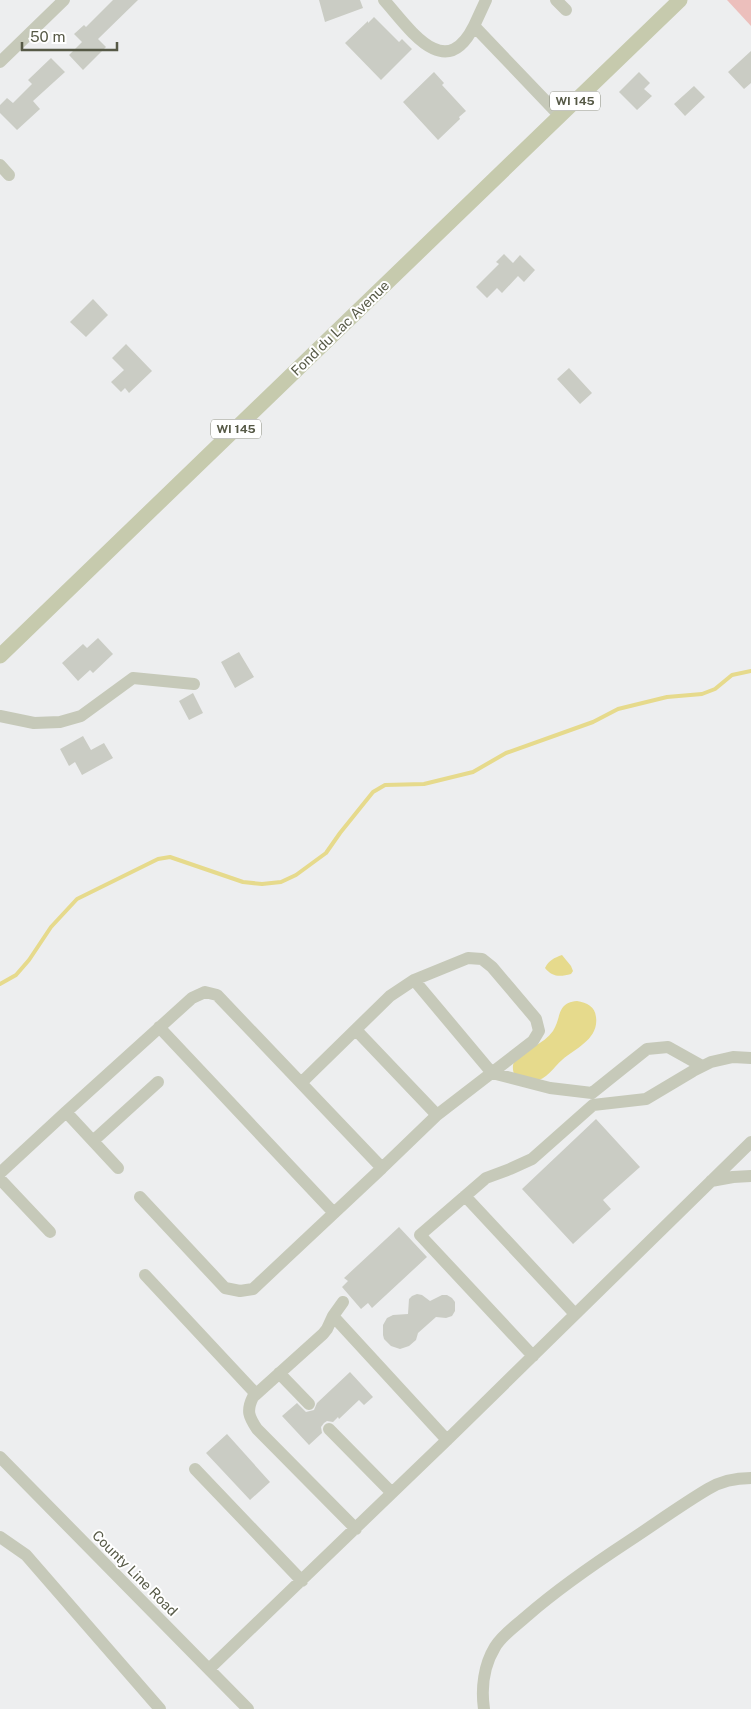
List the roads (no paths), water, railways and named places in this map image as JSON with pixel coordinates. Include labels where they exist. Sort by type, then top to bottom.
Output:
[{"type":"main road","name":"Fond du Lac Avenue","points":[[0,656],[680,0]]},
{"type":"street","points":[[0,62],[64,0]]},
{"type":"street","points":[[384,0],[422,42],[437,51],[448,51],[459,47],[468,37],[486,0]]},
{"type":"street","points":[[556,0],[566,10]]},
{"type":"street","points":[[474,26],[560,116]]},
{"type":"street","points":[[0,165],[9,175]]},
{"type":"street","points":[[0,716],[34,723],[60,722],[81,716],[133,678],[194,684]]},
{"type":"street","points":[[140,1197],[225,1288],[240,1291],[253,1289],[437,1115],[533,1041],[540,1031],[536,1019],[492,967],[482,959],[468,958],[414,980],[390,996],[301,1083]]},
{"type":"street","points":[[414,980],[492,1073],[550,1088],[592,1093],[647,1048],[668,1047],[702,1066]]},
{"type":"street","points":[[0,1174],[159,1027],[192,998],[205,992],[217,995],[382,1168]]},
{"type":"street","points":[[159,1027],[334,1213]]},
{"type":"street","points":[[356,1030],[437,1115]]},
{"type":"street","points":[[532,1356],[420,1235],[486,1178],[532,1159],[593,1105],[646,1099],[711,1062],[733,1057],[751,1058]]},
{"type":"street","points":[[93,1141],[158,1082]]},
{"type":"street","points":[[66,1112],[118,1168]]},
{"type":"street","points":[[209,1669],[356,1529],[751,1142]]},
{"type":"street","points":[[711,1181],[733,1176],[751,1176]]},
{"type":"street","points":[[0,1179],[50,1232]]},
{"type":"street","points":[[465,1196],[575,1314]]},
{"type":"street","points":[[144,1276],[256,1394]]},
{"type":"street","points":[[343,1302],[323,1334],[256,1394],[249,1406],[249,1418],[257,1429],[356,1529]]},
{"type":"street","points":[[333,1316],[447,1440]]},
{"type":"street","points":[[279,1373],[309,1404]]},
{"type":"street","points":[[329,1430],[392,1493]]},
{"type":"street","name":"County Line Road","points":[[0,1457],[248,1709]]},
{"type":"street","points":[[195,1469],[302,1581]]},
{"type":"street","points":[[484,1709],[483,1693],[488,1660],[496,1646],[509,1631],[546,1599],[608,1555],[708,1489],[723,1482],[751,1478]]},
{"type":"street","points":[[0,1537],[26,1555],[160,1709]]},
{"type":"waterway","points":[[0,984],[16,975],[29,960],[51,927],[77,899],[158,859],[170,857],[243,882],[262,884],[281,882],[296,875],[326,853],[373,792],[385,785],[424,784],[473,772],[506,753],[593,722],[618,709],[667,697],[702,694],[715,689],[732,675],[751,671]]}]
